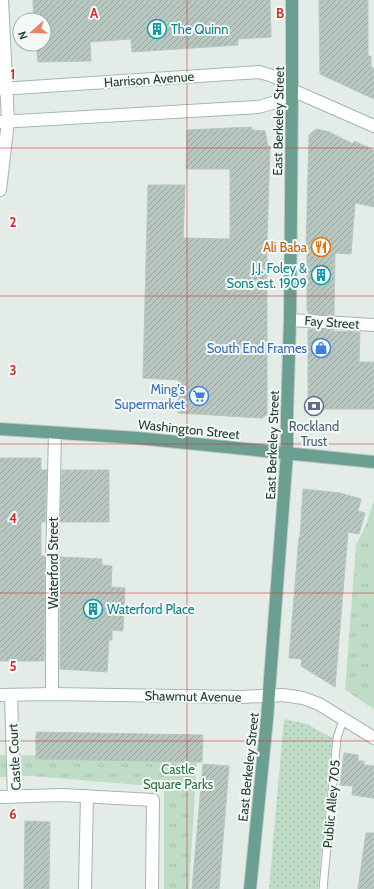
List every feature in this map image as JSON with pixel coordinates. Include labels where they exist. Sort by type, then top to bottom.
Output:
[{"type":"main road","points":[[0,190],[4,122],[2,0]]},
{"type":"main road","name":"East Berkeley Street","points":[[250,889],[269,695],[287,453],[286,413],[290,320],[292,0]]},
{"type":"main road","name":"Harrison Avenue","points":[[3,89],[259,72],[273,76],[283,81],[292,90],[374,126]]},
{"type":"main road","points":[[4,122],[258,107],[274,103],[292,90]]},
{"type":"main road","name":"Fay Street","points":[[290,320],[374,325]]},
{"type":"main road","name":"Washington Street","points":[[0,429],[136,438],[374,462]]},
{"type":"main road","name":"Waterford Street","points":[[52,694],[55,433]]},
{"type":"main road","name":"Shawmut Avenue","points":[[5,695],[292,696],[319,704],[374,738]]},
{"type":"main road","name":"Castle Court","points":[[5,695],[14,797],[62,795],[153,800],[152,889]]},
{"type":"main road","points":[[85,889],[87,796]]},
{"type":"main road","points":[[0,797],[14,797]]},
{"type":"lane","name":"Public Alley 705","points":[[324,889],[337,738],[343,720]]},
{"type":"green space","points":[[374,500],[374,709],[345,690],[356,545],[366,525]]},
{"type":"green space","points":[[374,520],[374,631],[370,613],[369,594]]},
{"type":"green space","points":[[284,719],[307,724],[332,738],[318,889],[269,889]]},
{"type":"green space","name":"Castle Square Parks","points":[[0,755],[197,758],[189,889],[164,889],[164,787],[32,776],[0,777]]},
{"type":"building","name":"The Quinn","points":[[33,0],[270,0],[271,37],[238,39],[238,45],[132,52],[131,39],[90,42],[91,61],[38,62],[37,52],[52,52],[52,12],[34,12]]},
{"type":"building","points":[[319,0],[368,0],[368,56],[371,56],[371,68],[374,68],[374,99],[320,74]]},
{"type":"building","points":[[252,127],[252,130],[265,131],[268,146],[270,146],[267,242],[267,415],[262,418],[178,413],[179,380],[143,378],[148,185],[185,185],[183,238],[230,239],[230,169],[186,169],[187,130]]},
{"type":"building","points":[[317,129],[329,132],[353,144],[354,141],[374,150],[374,207],[355,203],[351,254],[335,253],[334,315],[308,314],[307,311],[306,252],[309,135]]},
{"type":"building","points":[[308,329],[360,332],[359,362],[374,362],[374,409],[308,409]]},
{"type":"building","points":[[0,458],[41,458],[41,470],[47,470],[45,522],[41,522],[41,556],[45,556],[44,661],[0,661]]},
{"type":"building","points":[[62,470],[109,470],[109,522],[60,522]]},
{"type":"building","points":[[303,489],[340,493],[361,499],[358,511],[365,513],[359,534],[348,532],[335,687],[301,666],[302,659],[289,658]]},
{"type":"building","name":"Waterford Place","points":[[60,557],[102,559],[102,565],[112,566],[111,587],[125,588],[123,631],[112,630],[112,640],[109,640],[107,672],[60,669]]},
{"type":"building","points":[[36,732],[203,735],[202,762],[36,759]]},
{"type":"building","points":[[344,753],[358,755],[358,761],[364,761],[364,765],[374,766],[374,798],[352,795],[353,786],[340,785]]},
{"type":"building","points":[[203,764],[229,766],[219,889],[192,889]]},
{"type":"building","points":[[25,821],[50,822],[49,889],[24,889]]},
{"type":"building","points":[[366,833],[374,833],[374,889],[358,889]]},
{"type":"place","name":"The Quinn","points":[[157,29]]},
{"type":"place","name":"Ali Baba","points":[[321,247]]},
{"type":"place","name":"J.J. Foley & Sons est. 1909","points":[[321,275]]},
{"type":"place","name":"South End Frames","points":[[321,348]]},
{"type":"place","name":"Ming's Supermarket","points":[[199,396]]},
{"type":"place","name":"Rockland Trust","points":[[314,406]]},
{"type":"place","name":"Waterford Place","points":[[93,609]]}]
